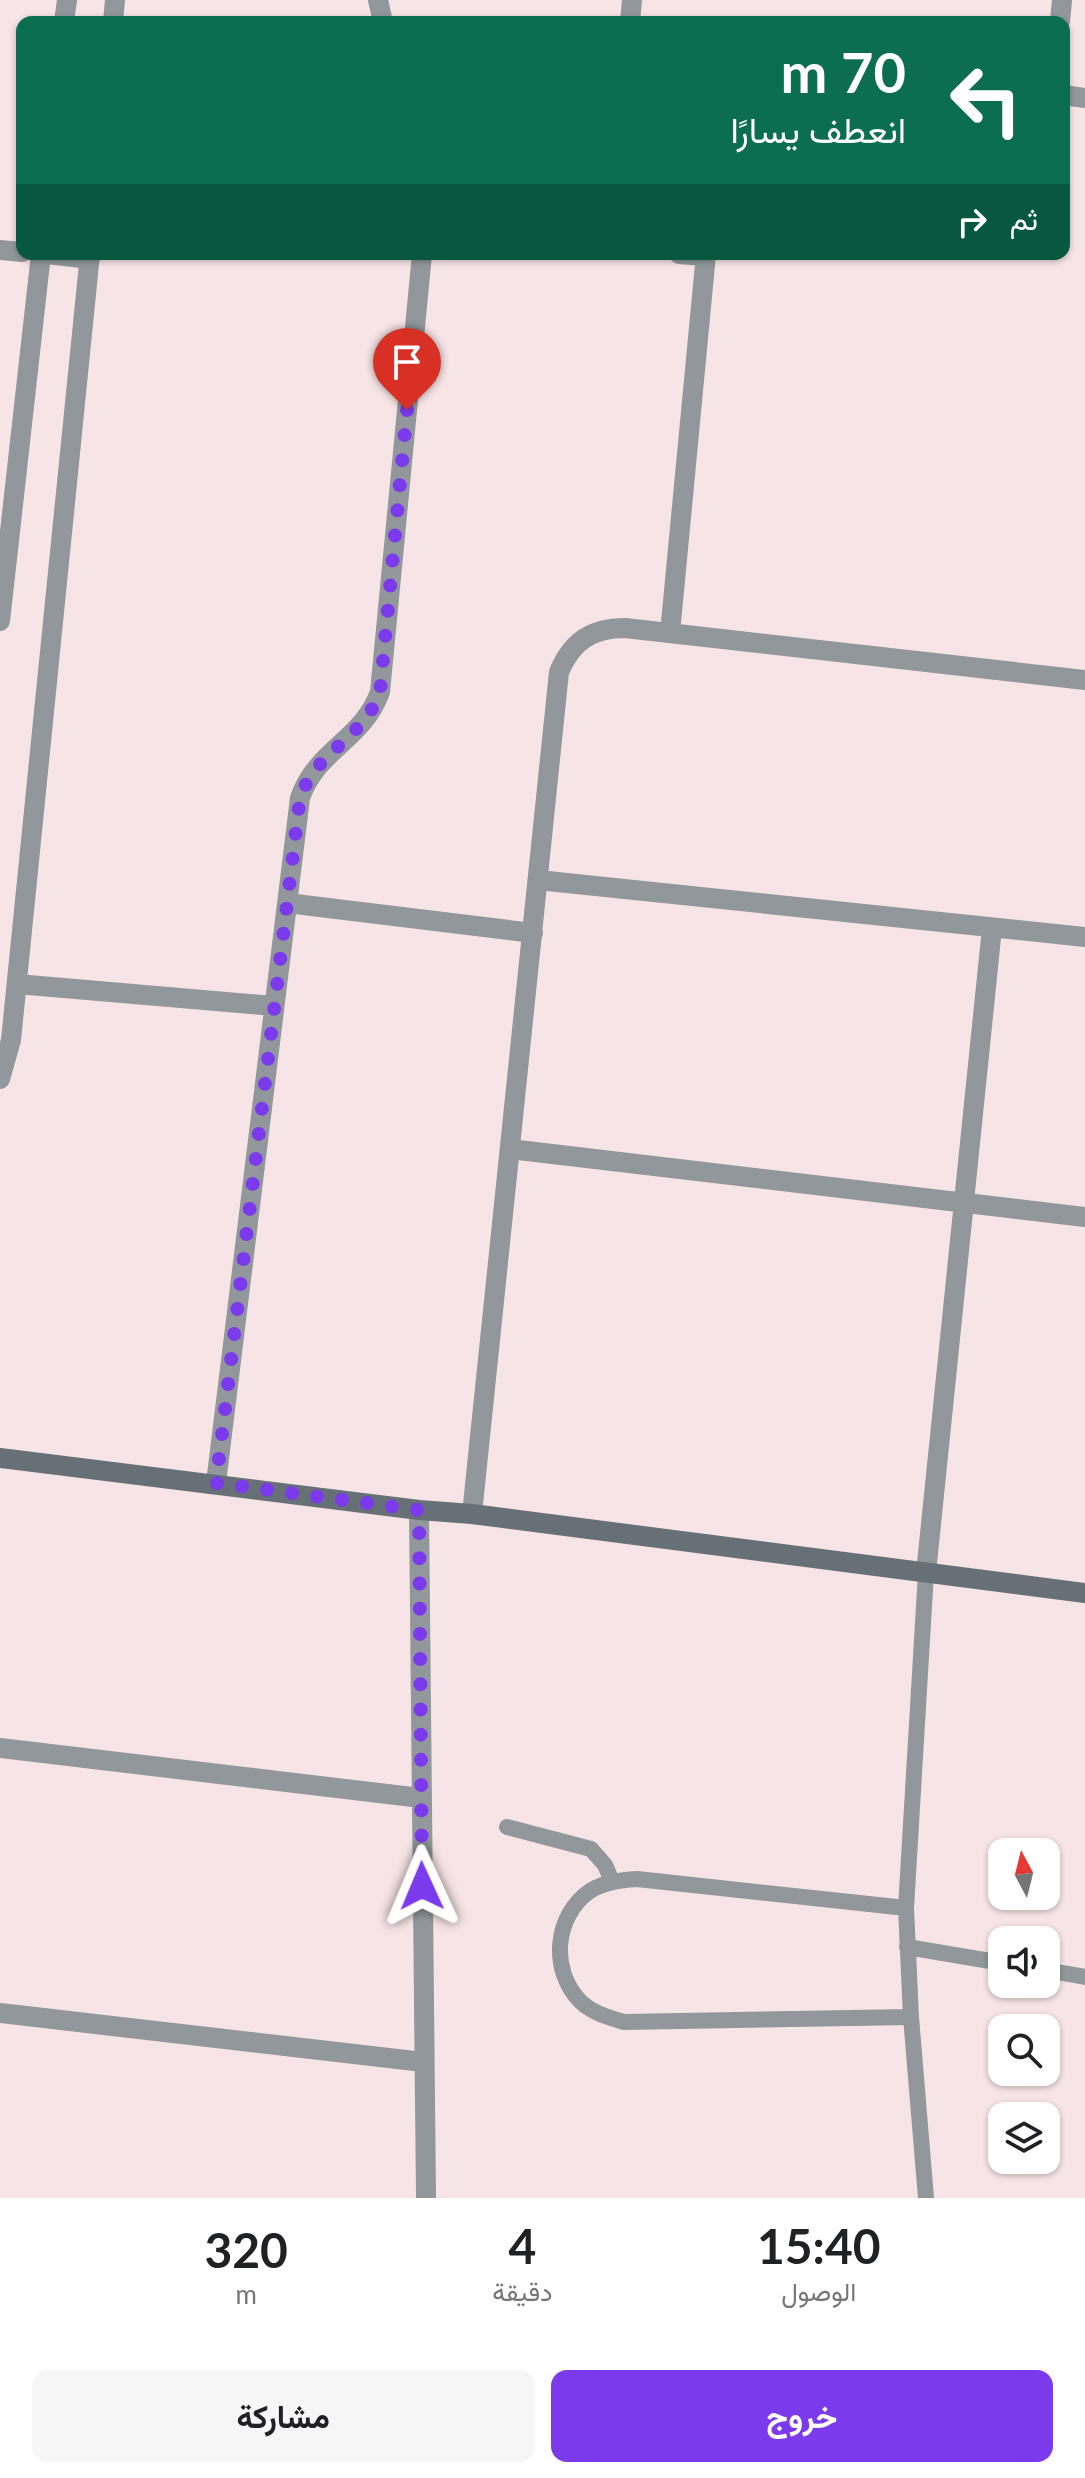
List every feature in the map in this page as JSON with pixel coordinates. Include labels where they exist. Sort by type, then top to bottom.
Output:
[{"type":"main road","points":[[0,1458],[472,1514],[1085,1593]]},
{"type":"street","points":[[0,621],[40,260]]},
{"type":"street","points":[[0,1079],[11,1040],[90,260]]},
{"type":"street","points":[[216,1483],[300,798],[305,782],[321,761],[364,723],[380,692],[421,260]]},
{"type":"street","points":[[670,633],[706,260]]},
{"type":"street","points":[[472,1514],[559,672],[566,656],[591,633],[608,628],[1085,680]]},
{"type":"street","points":[[538,880],[1085,937]]},
{"type":"street","points":[[287,903],[533,933]]},
{"type":"street","points":[[926,1573],[992,928]]},
{"type":"street","points":[[17,984],[274,1006]]},
{"type":"street","points":[[510,1149],[1085,1217]]},
{"type":"street","points":[[419,1510],[426,2198]]},
{"type":"street","points":[[0,1748],[421,1798]]},
{"type":"street","points":[[0,2013],[423,2062]]},
{"type":"lane","points":[[926,1573],[906,1908],[911,2017],[926,2198]]},
{"type":"lane","points":[[507,1827],[591,1849],[605,1865],[612,1881]]},
{"type":"lane","points":[[906,1908],[637,1879],[612,1881],[589,1891],[572,1909],[562,1931],[559,1956],[566,1980],[580,2001],[600,2015],[624,2022],[911,2017]]},
{"type":"lane","points":[[907,1947],[988,1961]]},
{"type":"lane","points":[[1060,1973],[1085,1977]]},
{"type":"route","points":[[407,410],[380,692],[364,723],[315,768],[305,782],[300,798],[216,1483],[419,1510],[422,1886]]}]
